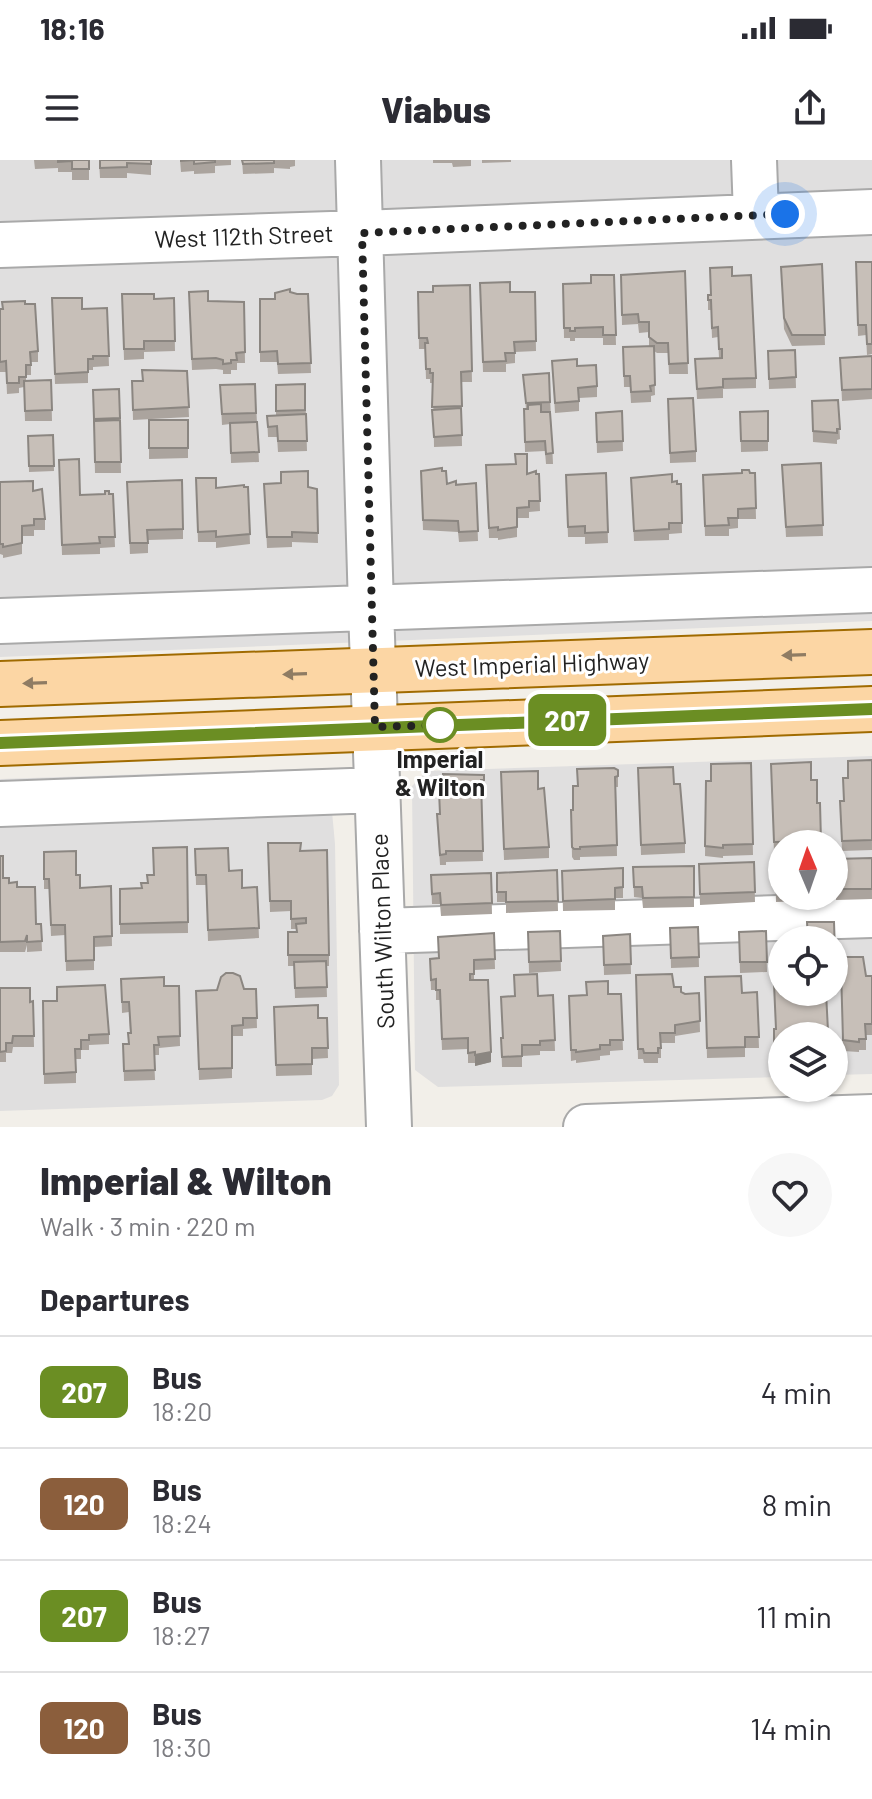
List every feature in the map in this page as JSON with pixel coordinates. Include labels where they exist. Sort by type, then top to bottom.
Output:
[{"type":"main road","name":"West Imperial Highway","points":[[0,684],[872,652]]},
{"type":"main road","points":[[0,743],[872,709]]},
{"type":"street","name":"South Wilton Place","points":[[358,160],[389,1127]]},
{"type":"street","points":[[754,160],[756,215]]},
{"type":"street","name":"West 112th Street","points":[[0,245],[872,212]]},
{"type":"street","points":[[0,621],[872,590]]},
{"type":"street","points":[[0,804],[378,790]]},
{"type":"street","points":[[382,931],[872,915]]},
{"type":"street","points":[[586,1127],[750,1124],[872,1117]]},
{"type":"shaded area","points":[[0,160],[872,160],[872,621],[0,657]]},
{"type":"shaded area","points":[[872,756],[872,1074],[848,1075],[848,1022],[768,1022],[768,1077],[438,1087],[415,1070],[412,786],[427,771]]},
{"type":"shaded area","points":[[328,768],[335,844],[339,1085],[332,1096],[322,1100],[0,1111],[0,779]]},
{"type":"building","points":[[58,160],[89,160],[89,169],[72,169],[72,161]]},
{"type":"building","points":[[100,160],[151,160],[151,164],[127,163],[127,167],[100,168]]},
{"type":"building","points":[[194,160],[215,160],[215,162],[194,164]]},
{"type":"building","points":[[242,160],[274,160],[274,163],[243,164]]},
{"type":"building","points":[[856,262],[872,262],[872,344],[867,344],[866,325],[858,325]]},
{"type":"building","points":[[822,264],[825,335],[792,335],[784,318],[781,267]]},
{"type":"building","points":[[732,267],[732,276],[751,275],[756,378],[723,379],[723,387],[697,389],[695,359],[722,358],[718,327],[712,328],[711,300],[708,300],[708,295],[711,295],[710,268]]},
{"type":"building","points":[[685,271],[688,363],[669,364],[668,343],[657,343],[649,337],[649,322],[639,322],[638,314],[622,315],[621,275]]},
{"type":"building","points":[[591,275],[614,275],[616,335],[603,335],[603,327],[575,328],[575,331],[564,328],[563,284],[591,283]]},
{"type":"building","points":[[510,282],[510,292],[535,292],[536,341],[514,342],[515,353],[505,353],[506,361],[483,362],[480,283]]},
{"type":"building","points":[[470,285],[472,371],[461,372],[462,406],[432,407],[433,373],[426,369],[427,338],[419,338],[418,292],[433,292],[433,286]]},
{"type":"building","points":[[290,289],[290,292],[297,294],[308,294],[311,363],[278,364],[277,351],[260,352],[260,299],[275,299],[275,293]]},
{"type":"building","points":[[208,291],[208,301],[244,302],[245,352],[236,353],[237,360],[231,360],[231,363],[223,364],[223,360],[216,358],[192,359],[189,292]]},
{"type":"building","points":[[122,294],[154,294],[154,299],[174,298],[175,341],[144,341],[144,349],[124,349]]},
{"type":"building","points":[[52,298],[82,298],[82,309],[107,308],[109,356],[88,359],[88,372],[55,374]]},
{"type":"building","points":[[25,301],[25,304],[35,304],[38,351],[30,352],[31,365],[26,365],[26,377],[19,377],[19,383],[7,383],[6,361],[0,362],[0,309],[3,309],[2,302]]},
{"type":"building","points":[[654,346],[655,385],[650,386],[651,391],[631,392],[630,376],[624,376],[623,347]]},
{"type":"building","points":[[795,350],[796,377],[769,379],[768,351]]},
{"type":"building","points":[[872,356],[872,389],[842,390],[840,358]]},
{"type":"building","points":[[577,359],[577,366],[596,365],[597,386],[578,388],[579,401],[555,403],[552,361]]},
{"type":"building","points":[[142,370],[187,371],[189,407],[133,410],[132,381],[143,381]]},
{"type":"building","points":[[549,373],[550,402],[526,403],[523,375]]},
{"type":"building","points":[[51,380],[52,410],[25,411],[24,381]]},
{"type":"building","points":[[255,384],[256,413],[222,414],[220,385]]},
{"type":"building","points":[[305,384],[305,410],[276,411],[276,385]]},
{"type":"building","points":[[119,389],[120,418],[94,419],[93,390]]},
{"type":"building","points":[[693,398],[696,451],[670,453],[668,399]]},
{"type":"building","points":[[838,400],[840,429],[837,433],[813,431],[812,401]]},
{"type":"building","points":[[541,404],[541,412],[550,412],[553,453],[546,454],[545,441],[525,442],[524,409],[528,409],[528,405]]},
{"type":"building","points":[[461,408],[462,435],[434,437],[432,410]]},
{"type":"building","points":[[622,411],[623,441],[597,442],[596,413]]},
{"type":"building","points":[[768,411],[768,441],[741,441],[740,412]]},
{"type":"building","points":[[306,414],[307,441],[278,441],[277,426],[268,427],[267,416]]},
{"type":"building","points":[[120,420],[121,462],[95,462],[94,421]]},
{"type":"building","points":[[149,420],[188,420],[188,448],[149,448]]},
{"type":"building","points":[[257,422],[259,452],[231,453],[230,423]]},
{"type":"building","points":[[53,435],[54,466],[29,466],[28,436]]},
{"type":"building","points":[[515,454],[527,454],[527,474],[536,471],[539,474],[540,501],[529,501],[529,507],[517,508],[517,527],[489,528],[486,465],[516,464]]},
{"type":"building","points":[[79,459],[80,495],[105,494],[105,491],[113,494],[115,537],[99,537],[100,543],[62,545],[59,460]]},
{"type":"building","points":[[821,463],[823,525],[786,527],[782,465]]},
{"type":"building","points":[[442,468],[446,471],[447,484],[456,481],[456,485],[476,483],[478,531],[459,532],[458,521],[423,520],[421,471]]},
{"type":"building","points":[[742,470],[755,473],[756,508],[738,509],[738,518],[728,518],[729,525],[705,526],[703,475],[742,473]]},
{"type":"building","points":[[308,471],[308,487],[317,489],[318,533],[292,532],[292,537],[267,537],[264,484],[281,483],[281,472]]},
{"type":"building","points":[[606,473],[608,532],[585,533],[585,526],[568,527],[566,475]]},
{"type":"building","points":[[672,474],[672,482],[681,484],[682,523],[669,523],[669,529],[634,531],[631,478]]},
{"type":"building","points":[[196,478],[216,478],[216,488],[248,487],[250,534],[216,537],[216,531],[198,532]]},
{"type":"building","points":[[182,480],[183,529],[147,530],[148,543],[130,543],[127,482]]},
{"type":"building","points":[[33,481],[33,491],[42,489],[45,519],[34,519],[34,525],[22,526],[22,543],[3,547],[0,544],[0,482]]},
{"type":"building","points":[[872,760],[872,840],[848,841],[848,830],[841,830],[840,801],[844,801],[843,778],[848,778],[848,761]]},
{"type":"building","points":[[811,762],[811,780],[817,780],[821,830],[774,830],[771,764]]},
{"type":"building","points":[[751,763],[753,844],[723,845],[723,848],[705,846],[706,781],[711,781],[711,764]]},
{"type":"building","points":[[673,767],[674,784],[680,784],[685,843],[641,845],[638,768]]},
{"type":"building","points":[[577,769],[618,770],[615,777],[617,845],[574,849],[571,810],[573,786],[578,786]]},
{"type":"building","points":[[538,771],[538,789],[544,788],[549,847],[504,849],[501,772]]},
{"type":"building","points":[[443,774],[484,775],[484,780],[481,780],[483,851],[446,851],[446,854],[440,855],[437,814],[440,814],[439,791],[444,791]]},
{"type":"building","points":[[268,843],[301,843],[300,851],[327,850],[329,955],[288,955],[288,932],[297,932],[296,924],[306,923],[306,918],[291,919],[291,901],[270,901]]},
{"type":"building","points":[[187,847],[188,922],[120,924],[120,889],[142,888],[141,883],[148,883],[147,875],[154,875],[153,848]]},
{"type":"building","points":[[228,848],[229,871],[242,870],[242,888],[257,887],[259,928],[208,930],[206,875],[196,875],[195,849]]},
{"type":"building","points":[[76,851],[76,875],[80,875],[80,888],[111,886],[112,936],[94,937],[94,960],[66,961],[65,925],[51,925],[49,879],[44,879],[44,852]]},
{"type":"building","points":[[0,856],[3,856],[3,878],[9,878],[9,883],[17,882],[17,887],[35,887],[36,924],[41,924],[42,941],[27,942],[27,935],[25,941],[0,942]]},
{"type":"building","points":[[872,858],[872,889],[848,889],[848,859]]},
{"type":"building","points":[[754,862],[755,892],[700,894],[699,864]]},
{"type":"building","points":[[694,866],[694,897],[643,898],[642,887],[634,887],[633,867]]},
{"type":"building","points":[[623,868],[623,887],[615,888],[615,899],[563,901],[562,871]]},
{"type":"building","points":[[557,870],[558,901],[506,902],[506,892],[497,892],[497,873]]},
{"type":"building","points":[[491,873],[492,903],[441,905],[440,893],[432,894],[431,875]]},
{"type":"building","points":[[807,922],[834,922],[834,926],[807,926]]},
{"type":"building","points":[[698,927],[699,957],[671,958],[670,928]]},
{"type":"building","points":[[560,931],[561,961],[529,962],[528,932]]},
{"type":"building","points":[[766,931],[767,962],[740,962],[739,932]]},
{"type":"building","points":[[494,933],[495,959],[474,960],[474,974],[470,974],[470,980],[488,980],[491,1052],[475,1055],[475,1052],[468,1053],[468,1038],[442,1039],[440,990],[436,990],[436,979],[431,980],[430,959],[439,958],[438,937]]},
{"type":"building","points":[[630,934],[631,964],[604,965],[603,936]]},
{"type":"building","points":[[848,957],[863,957],[866,976],[872,976],[872,1024],[865,1024],[866,1039],[848,1041],[848,1022],[842,1022],[842,1006],[848,1006]]},
{"type":"building","points":[[326,961],[327,987],[295,988],[294,962]]},
{"type":"building","points":[[226,973],[240,976],[244,989],[256,989],[257,1018],[243,1018],[243,1025],[232,1026],[232,1068],[199,1069],[196,991],[217,990],[221,977]]},
{"type":"building","points":[[537,974],[538,996],[553,995],[555,1040],[540,1041],[540,1045],[522,1045],[522,1056],[502,1057],[501,997],[515,996],[514,975]]},
{"type":"building","points":[[672,974],[674,987],[681,987],[681,992],[699,993],[700,1021],[675,1025],[675,1033],[660,1033],[661,1048],[658,1048],[658,1053],[644,1053],[643,1049],[638,1049],[636,975]]},
{"type":"building","points":[[741,976],[742,993],[757,992],[759,1037],[745,1037],[745,1047],[707,1048],[705,977]]},
{"type":"building","points":[[164,977],[164,986],[179,986],[180,1036],[158,1037],[159,1045],[154,1045],[155,1070],[124,1071],[123,1044],[129,1044],[128,1033],[131,1033],[129,1002],[122,1002],[121,979]]},
{"type":"building","points":[[608,981],[608,994],[621,994],[623,1040],[610,1040],[610,1045],[600,1045],[600,1049],[571,1050],[569,996],[587,995],[586,982]]},
{"type":"building","points":[[105,985],[109,1034],[89,1035],[89,1040],[81,1040],[81,1049],[75,1049],[76,1072],[44,1074],[43,1001],[57,1001],[57,987]]},
{"type":"building","points":[[0,988],[30,988],[34,1036],[13,1036],[12,1043],[6,1043],[6,1051],[0,1052]]},
{"type":"building","points":[[318,1005],[318,1018],[327,1018],[328,1048],[312,1048],[312,1064],[276,1065],[274,1007]]},
{"type":"building","points":[[775,1006],[827,1006],[828,1022],[776,1022]]},
{"type":"bus line","name":"207","points":[[0,743],[872,709]]},
{"type":"place","name":"Imperial & Wilton","points":[[440,725]]},
{"type":"route","points":[[440,725],[375,727],[362,233],[785,214]]}]
